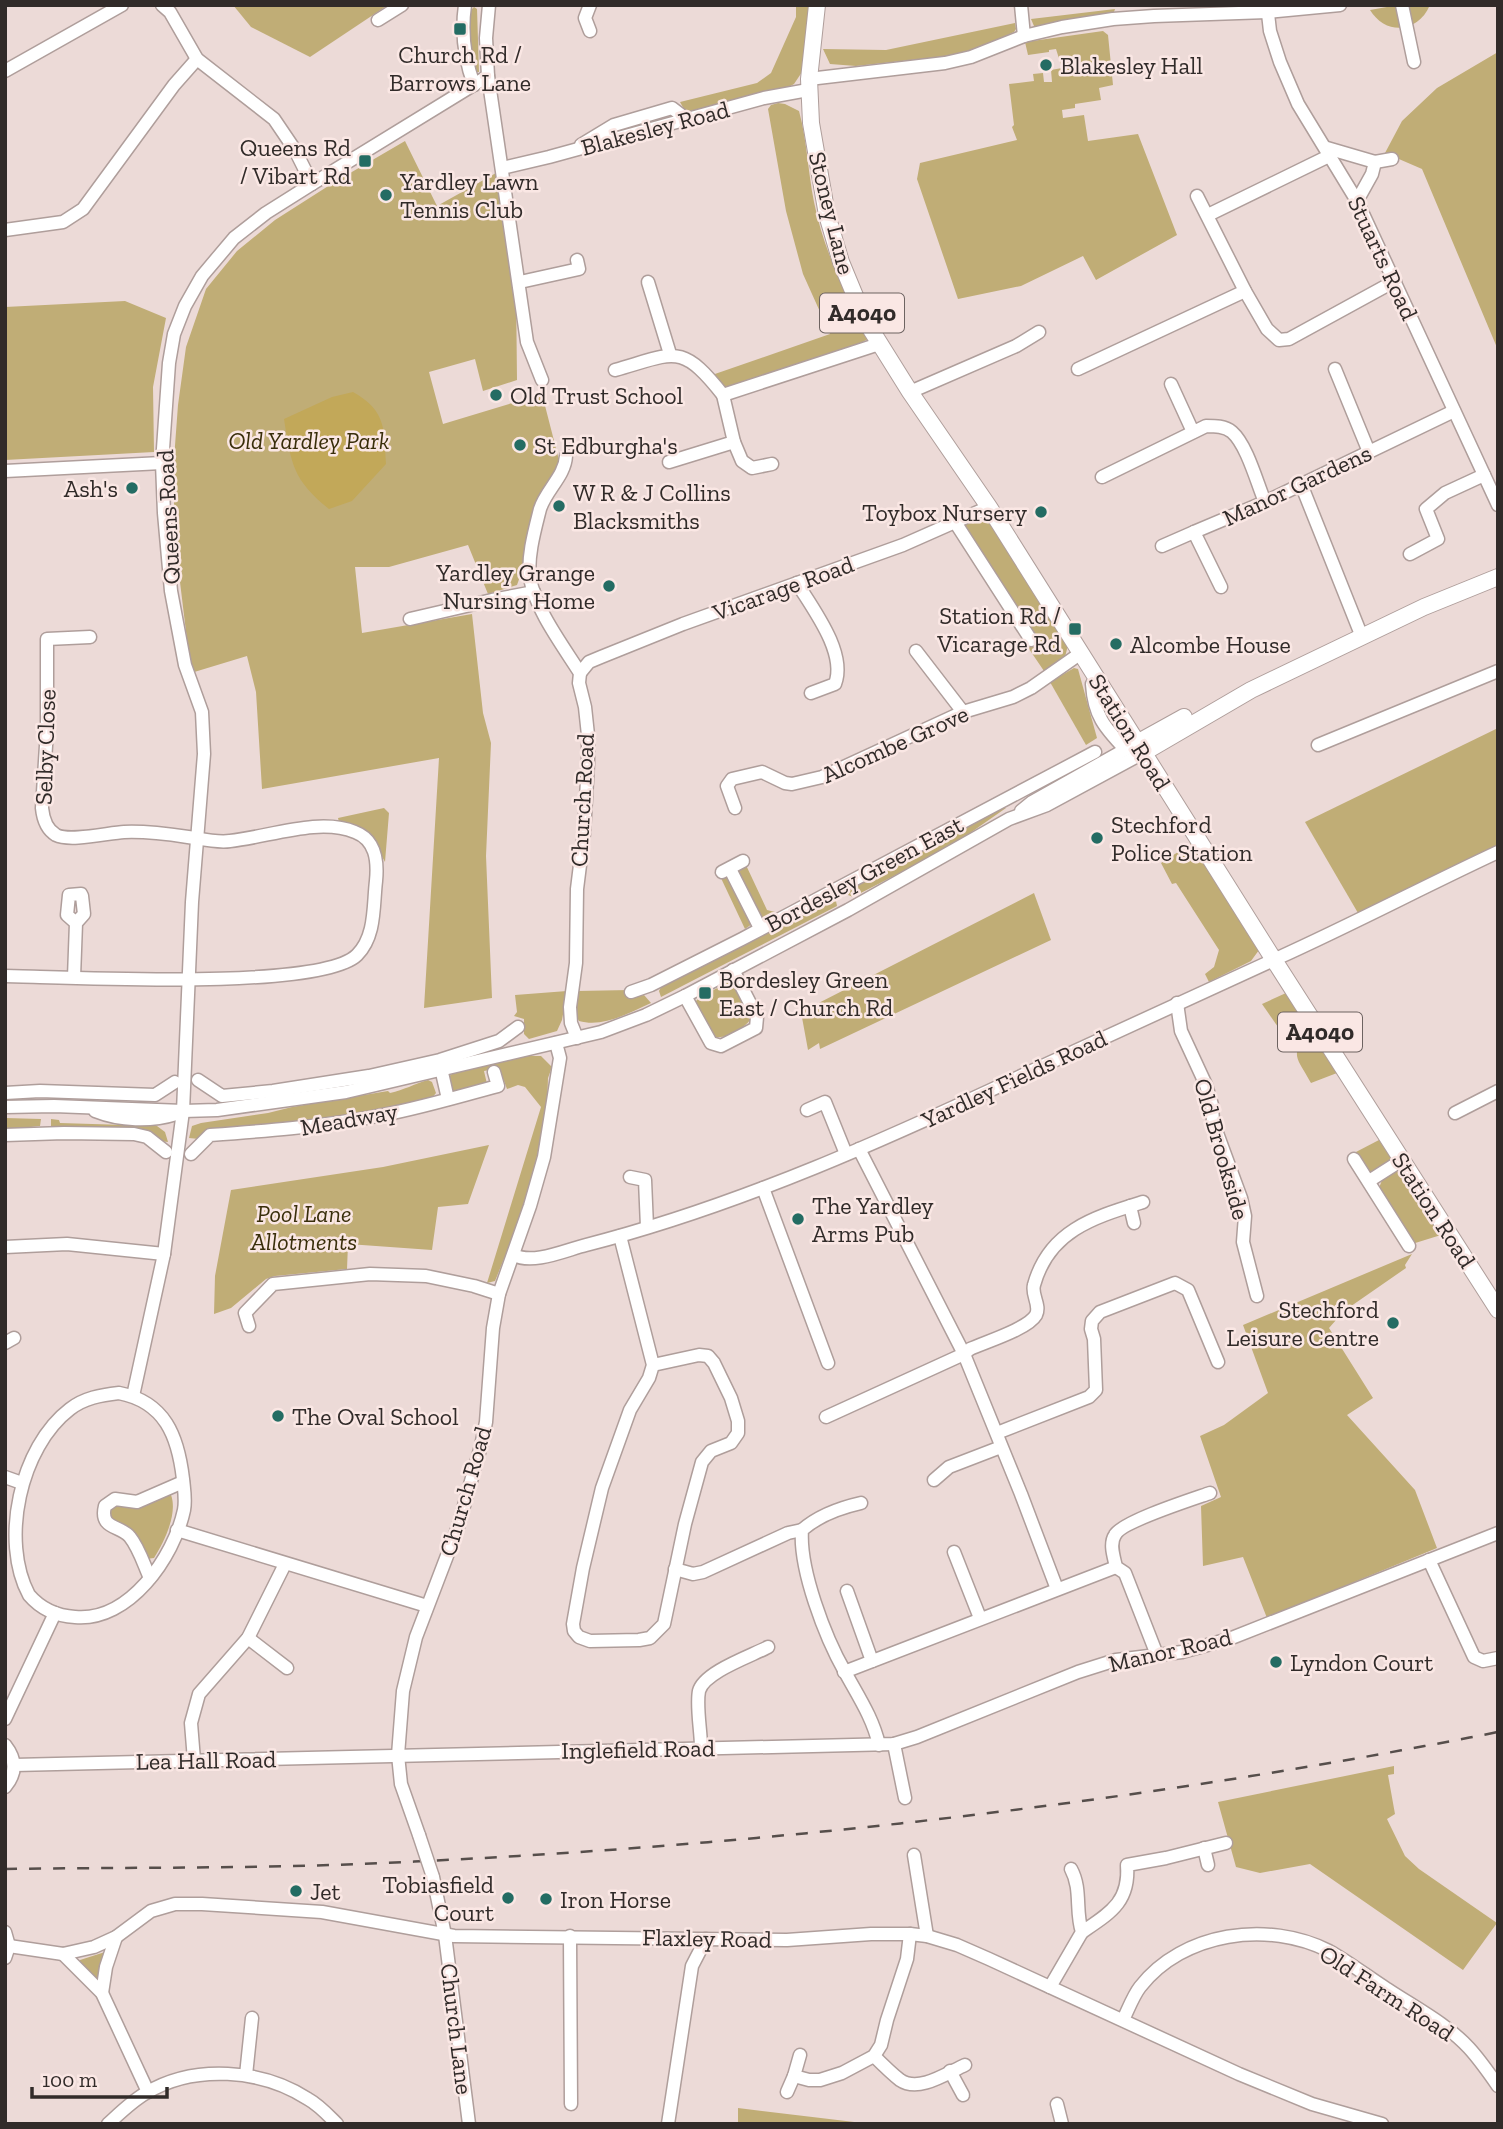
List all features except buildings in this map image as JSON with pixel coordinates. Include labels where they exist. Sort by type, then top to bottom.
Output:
[{"type":"main road","name":"Stoney Lane","points":[[817,5],[808,85],[811,123],[827,215],[852,292],[879,344],[989,507]]},
{"type":"main road","name":"Station Road","points":[[989,507],[1097,678],[1135,748],[1498,1310]]},
{"type":"main road","name":"Bordesley Green East","points":[[1424,607],[1498,565]]},
{"type":"main road","name":"Bordesley Green East","points":[[1135,748],[1424,607],[1498,577]]},
{"type":"main road","name":"Bordesley Green East","points":[[1135,748],[1206,704],[1251,690]]},
{"type":"street","points":[[5,71],[122,5]]},
{"type":"street","points":[[162,5],[170,12],[197,59],[274,119],[295,150],[312,184]]},
{"type":"street","points":[[378,20],[402,5]]},
{"type":"street","points":[[465,5],[462,26],[464,49],[474,85]]},
{"type":"street","points":[[489,5],[486,38],[488,76],[527,342],[542,380]]},
{"type":"street","points":[[590,5],[585,18],[590,32]]},
{"type":"street","points":[[1021,5],[1024,36]]},
{"type":"street","name":"Blakesley Road","points":[[502,168],[808,85],[971,57],[1024,36],[1113,19],[1340,5]]},
{"type":"street","points":[[1402,5],[1414,62]]},
{"type":"street","name":"Stuarts Road","points":[[1267,9],[1280,62],[1298,104],[1357,201],[1496,498]]},
{"type":"street","points":[[5,230],[63,222],[83,209],[174,85],[197,59]]},
{"type":"street","name":"Queens Road","points":[[133,1396],[164,1254],[183,1111],[202,781],[204,726],[181,648],[171,591],[162,463],[174,334],[192,293],[209,266],[234,238],[266,213],[488,76]]},
{"type":"street","points":[[1208,215],[1329,152],[1375,162],[1392,159]]},
{"type":"street","points":[[1357,201],[1372,174],[1375,162]]},
{"type":"street","points":[[1197,197],[1245,291],[1273,337],[1289,339],[1395,281]]},
{"type":"street","points":[[520,282],[579,269],[577,260]]},
{"type":"street","points":[[648,282],[670,354]]},
{"type":"street","points":[[1078,369],[1245,291]]},
{"type":"street","points":[[910,392],[1016,346],[1039,332]]},
{"type":"street","points":[[723,395],[879,344]]},
{"type":"street","points":[[615,370],[670,354],[681,356],[705,373],[723,395],[734,442],[742,461],[752,468],[772,464]]},
{"type":"street","points":[[1335,369],[1370,452]]},
{"type":"street","points":[[1171,384],[1193,432]]},
{"type":"street","name":"Manor Gardens","points":[[1221,587],[1194,532],[1265,502],[1454,411]]},
{"type":"street","points":[[1102,477],[1206,426],[1219,426],[1231,431],[1247,456],[1265,502]]},
{"type":"street","points":[[669,462],[734,442]]},
{"type":"street","name":"Church Road","points":[[566,456],[566,465],[541,507],[533,543],[530,576],[546,618],[580,673],[579,683],[588,734],[584,833],[577,889],[576,963],[570,1007],[571,1023],[578,1038]]},
{"type":"street","points":[[5,471],[162,463]]},
{"type":"street","points":[[1410,554],[1438,539],[1426,509],[1445,493],[1484,475]]},
{"type":"street","points":[[1301,484],[1362,637]]},
{"type":"street","name":"Vicarage Road","points":[[580,673],[589,662],[601,657],[683,624],[903,545],[989,507]]},
{"type":"street","points":[[956,522],[1031,640]]},
{"type":"street","points":[[1162,546],[1194,532]]},
{"type":"street","points":[[797,583],[822,623],[838,666],[839,675],[835,684],[811,693]]},
{"type":"street","points":[[411,620],[534,592]]},
{"type":"street","name":"Selby Close","points":[[47,625],[47,730],[42,808],[47,826],[55,834],[65,838],[128,832],[197,838]]},
{"type":"street","points":[[47,639],[90,637]]},
{"type":"street","points":[[916,651],[963,712]]},
{"type":"street","name":"Alcombe Grove","points":[[735,808],[727,786],[732,779],[762,772],[785,783],[804,782],[844,768],[963,712],[1013,697],[1039,683],[1081,653]]},
{"type":"street","points":[[1318,745],[1498,671]]},
{"type":"street","name":"Bordesley Green East","points":[[578,1038],[660,1009],[685,996],[848,909],[1009,819],[1032,802],[1135,748]]},
{"type":"street","name":"Bordesley Green East","points":[[1009,819],[1047,805],[1135,748]]},
{"type":"street","name":"Bordesley Green East","points":[[631,992],[651,985],[1095,752]]},
{"type":"street","points":[[5,976],[190,979],[243,978],[316,971],[343,965],[355,958],[370,937],[378,861],[363,835],[327,825],[227,842],[197,838]]},
{"type":"street","name":"Yardley Fields Road","points":[[514,1255],[536,1258],[620,1236],[763,1188],[986,1093],[1274,960],[1498,852]]},
{"type":"street","points":[[743,861],[726,871],[760,928]]},
{"type":"street","points":[[835,889],[848,909]]},
{"type":"street","points":[[74,977],[76,923]]},
{"type":"street","points":[[685,996],[711,1043],[721,1046],[756,1027],[757,1017],[733,970]]},
{"type":"street","points":[[651,985],[660,1009]]},
{"type":"street","name":"Old Brookside","points":[[1177,1003],[1181,1031],[1206,1085],[1212,1105],[1213,1122],[1241,1198],[1245,1216],[1243,1242],[1257,1296]]},
{"type":"street","name":"Meadway","points":[[441,1065],[499,1041],[518,1027]]},
{"type":"street","name":"Meadway","points":[[5,1107],[90,1107],[111,1117],[159,1119],[183,1111],[217,1110],[369,1076],[578,1038]]},
{"type":"street","name":"Church Road","points":[[445,1935],[433,1877],[401,1784],[398,1755],[403,1691],[416,1637],[458,1527],[481,1446],[486,1422],[493,1328],[499,1294],[544,1157],[560,1058],[556,1043]]},
{"type":"street","points":[[441,1065],[448,1099]]},
{"type":"street","name":"Meadway","points":[[191,1154],[210,1135],[287,1129],[373,1117],[498,1086],[494,1072]]},
{"type":"street","name":"Meadway","points":[[198,1080],[222,1096],[274,1096]]},
{"type":"street","points":[[5,1093],[155,1095],[175,1082]]},
{"type":"street","points":[[1455,1113],[1498,1091]]},
{"type":"street","points":[[90,1107],[96,1093]]},
{"type":"street","points":[[807,1110],[825,1102],[964,1354],[1056,1589]]},
{"type":"street","points":[[5,1135],[134,1134],[147,1137],[166,1152]]},
{"type":"street","points":[[1354,1159],[1409,1246]]},
{"type":"street","points":[[1370,1181],[1402,1160]]},
{"type":"street","points":[[630,1177],[645,1181],[647,1227]]},
{"type":"street","points":[[763,1188],[828,1363]]},
{"type":"street","points":[[826,1417],[1028,1324],[1036,1315],[1038,1307],[1032,1289],[1036,1278],[1062,1238],[1096,1216],[1143,1202]]},
{"type":"street","points":[[1129,1206],[1134,1223]]},
{"type":"street","points":[[620,1236],[653,1365],[649,1378],[630,1410],[602,1488],[583,1568],[573,1624],[579,1637],[590,1641],[650,1638],[664,1624],[702,1462],[711,1451],[731,1443],[738,1433],[738,1421],[720,1374],[708,1356],[698,1354],[653,1365]]},
{"type":"street","points":[[5,1247],[67,1244],[164,1254]]},
{"type":"street","points":[[249,1326],[245,1312],[273,1284],[370,1274],[426,1276],[499,1294]]},
{"type":"street","points":[[997,1433],[1089,1396],[1096,1390],[1092,1321],[1100,1312],[1175,1283],[1188,1290],[1218,1362]]},
{"type":"street","points":[[119,1393],[133,1396],[149,1404],[171,1428],[178,1447],[185,1499],[177,1530],[166,1554],[150,1578],[130,1598],[110,1612],[89,1618],[55,1613],[38,1604],[27,1592],[15,1561],[10,1529],[19,1482],[39,1443],[69,1409],[87,1399],[103,1395],[119,1393]]},
{"type":"street","points":[[934,1480],[949,1467],[1001,1447]]},
{"type":"street","points":[[5,1478],[19,1482]]},
{"type":"street","points":[[150,1578],[130,1537],[107,1522],[105,1506],[114,1499],[137,1502],[183,1482]]},
{"type":"street","points":[[1157,1655],[1125,1573],[1116,1567],[1112,1544],[1117,1531],[1126,1525],[1210,1493]]},
{"type":"street","points":[[675,1569],[693,1574],[703,1572],[788,1533],[802,1530],[810,1522],[840,1507],[861,1503]]},
{"type":"street","points":[[177,1530],[427,1606]]},
{"type":"street","points":[[802,1530],[801,1545],[809,1582],[825,1629],[844,1672],[875,1729],[878,1745]]},
{"type":"street","name":"Manor Road","points":[[878,1745],[894,1744],[917,1737],[1078,1672],[1116,1660],[1182,1652],[1229,1639],[1498,1532]]},
{"type":"street","points":[[954,1552],[980,1618]]},
{"type":"street","points":[[1429,1560],[1474,1657],[1483,1661],[1498,1658]]},
{"type":"street","points":[[194,1760],[191,1723],[199,1694],[248,1638],[285,1564]]},
{"type":"street","points":[[844,1672],[1116,1567]]},
{"type":"street","points":[[847,1591],[872,1661]]},
{"type":"street","points":[[5,1719],[55,1613]]},
{"type":"street","points":[[248,1638],[287,1668]]},
{"type":"street","points":[[701,1747],[699,1692],[703,1683],[711,1676],[768,1647]]},
{"type":"street","points":[[894,1744],[905,1798]]},
{"type":"street","points":[[5,1745],[12,1754],[14,1765],[13,1775],[5,1787]]},
{"type":"street","name":"Inglefield Road","points":[[398,1755],[878,1745]]},
{"type":"street","name":"Lea Hall Road","points":[[14,1765],[398,1755]]},
{"type":"street","points":[[1050,1987],[1082,1932],[1120,1902],[1126,1890],[1122,1861],[1226,1843]]},
{"type":"street","points":[[1204,1848],[1208,1865]]},
{"type":"street","points":[[914,1855],[927,1936]]},
{"type":"street","points":[[1071,1869],[1078,1890],[1079,1923],[1082,1932]]},
{"type":"street","name":"Flaxley Road","points":[[7,1952],[63,1954],[93,1947],[116,1937],[151,1911],[175,1904],[247,1905],[322,1912],[445,1935],[787,1940],[871,1934],[927,1936],[957,1945],[1239,2074],[1300,2099],[1382,2124]]},
{"type":"street","points":[[5,1933],[7,1952]]},
{"type":"street","points":[[794,2076],[820,2080],[842,2073],[874,2056],[881,2046],[907,1959],[910,1934]]},
{"type":"street","name":"Old Farm Road","points":[[1123,2020],[1139,1988],[1159,1967],[1179,1954],[1216,1938],[1270,1934],[1303,1941],[1329,1951],[1401,1998],[1468,2047],[1498,2086]]},
{"type":"street","name":"Church Lane","points":[[445,1935],[469,2124]]},
{"type":"street","points":[[570,1936],[571,2104]]},
{"type":"street","points":[[102,1993],[116,1937]]},
{"type":"street","points":[[681,1938],[692,1966]]},
{"type":"street","points":[[668,2124],[692,1966],[706,1939]]},
{"type":"street","points":[[63,1954],[102,1993],[148,2092]]},
{"type":"street","points":[[246,2075],[252,2018]]},
{"type":"street","points":[[787,2091],[800,2055]]},
{"type":"street","points":[[874,2056],[908,2083],[926,2082],[965,2064]]},
{"type":"street","points":[[950,2071],[963,2095]]},
{"type":"street","points":[[108,2124],[148,2092],[172,2083],[213,2074],[246,2075],[290,2090],[309,2099],[337,2124]]},
{"type":"street","points":[[1057,2105],[1062,2124]]},
{"type":"green space","points":[[233,5],[388,5],[310,57],[251,27]]},
{"type":"green space","points":[[796,5],[810,5],[802,72],[794,84],[787,88],[685,111],[680,102],[757,83],[771,73],[796,17]]},
{"type":"green space","points":[[1398,5],[1430,5],[1418,21],[1402,28],[1384,24],[1370,10]]},
{"type":"green space","points":[[474,7],[477,9],[479,72],[474,72],[467,41],[471,10]]},
{"type":"green space","points":[[1115,9],[1114,12],[1038,27],[1034,26],[1031,19]]},
{"type":"green space","points":[[1015,23],[1014,32],[967,54],[856,66],[830,64],[823,49],[886,50]]},
{"type":"green space","points":[[1103,31],[1108,35],[1113,85],[1099,88],[1101,100],[1075,104],[1075,108],[1062,110],[1063,118],[1084,115],[1088,141],[1138,134],[1177,235],[1096,280],[1083,256],[1021,286],[958,299],[917,179],[920,163],[1017,140],[1012,127],[1014,125],[1009,84],[1034,81],[1033,74],[1043,73],[1044,82],[1052,82],[1051,70],[1062,68],[1056,49],[1028,55],[1025,42]]},
{"type":"green space","points":[[1498,52],[1498,350],[1422,169],[1385,153],[1402,121],[1437,88]]},
{"type":"green space","points":[[778,103],[799,111],[818,220],[836,272],[868,339],[850,349],[725,390],[712,375],[830,334],[803,274],[786,211],[768,109]]},
{"type":"green space","name":"Old Yardley Park","points":[[405,141],[437,206],[496,173],[516,287],[517,380],[483,391],[475,359],[429,372],[443,424],[542,394],[560,464],[517,585],[488,594],[468,545],[389,567],[355,567],[362,633],[472,614],[483,713],[491,743],[486,856],[492,998],[424,1008],[439,758],[262,789],[256,692],[247,656],[191,673],[174,512],[174,459],[186,347],[206,289],[237,251],[275,220]]},
{"type":"green space","points":[[125,301],[166,318],[153,387],[154,452],[5,460],[5,307]]},
{"type":"green space","points":[[353,392],[372,406],[382,422],[386,464],[352,501],[329,509],[308,489],[296,470],[284,419],[332,397]]},
{"type":"green space","points":[[984,514],[1068,645],[1065,657],[1044,671],[1027,646],[1036,639],[961,525]]},
{"type":"green space","points":[[1074,668],[1078,669],[1097,738],[1086,745],[1050,682]]},
{"type":"green space","points":[[1498,728],[1498,846],[1358,913],[1305,822]]},
{"type":"green space","points":[[384,808],[389,813],[385,862],[378,849],[339,822],[338,818]]},
{"type":"green space","points":[[1006,808],[950,847],[853,897],[848,895],[846,890]]},
{"type":"green space","points":[[1192,843],[1259,950],[1251,961],[1209,982],[1205,974],[1214,967],[1219,950],[1176,883],[1172,884],[1161,863]]},
{"type":"green space","points":[[745,863],[767,910],[775,912],[762,919],[735,872]]},
{"type":"green space","points":[[728,874],[752,924],[745,929],[720,876]]},
{"type":"green space","points":[[1034,893],[1051,940],[820,1049],[819,1043],[808,1050],[801,1012]]},
{"type":"green space","points":[[832,897],[837,906],[661,997],[659,991],[662,985]]},
{"type":"green space","points":[[729,982],[734,983],[751,1019],[734,1032],[715,1037],[695,1002]]},
{"type":"green space","points":[[630,990],[632,998],[644,995],[651,1003],[597,1023],[579,1021],[575,1014],[577,991]]},
{"type":"green space","points":[[567,991],[562,1020],[557,1031],[529,1039],[524,1034],[524,1019],[514,1016],[517,1012],[515,995]]},
{"type":"green space","points":[[1286,993],[1307,1027],[1288,1034],[1278,1027],[1262,1004]]},
{"type":"green space","points":[[1311,1031],[1337,1073],[1311,1083],[1299,1061],[1297,1051]]},
{"type":"green space","points":[[527,1056],[541,1056],[552,1067],[548,1078],[547,1107],[521,1217],[495,1281],[487,1283],[541,1107],[525,1087],[518,1085],[507,1089],[499,1068],[484,1071],[487,1084],[457,1092],[452,1091],[448,1077]]},
{"type":"green space","points":[[428,1080],[432,1082],[436,1093],[432,1098],[374,1113],[199,1139],[189,1138],[192,1126],[201,1123],[388,1091],[390,1093]]},
{"type":"green space","points":[[5,1118],[41,1119],[40,1126],[5,1130]]},
{"type":"green space","points":[[51,1119],[59,1120],[60,1123],[157,1126],[165,1132],[168,1142],[51,1128]]},
{"type":"green space","points":[[1379,1140],[1393,1161],[1370,1173],[1364,1169],[1354,1153]]},
{"type":"green space","name":"Pool Lane Allotments","points":[[489,1145],[468,1204],[438,1207],[432,1250],[348,1244],[347,1269],[266,1279],[231,1308],[214,1314],[215,1276],[231,1190],[383,1167]]},
{"type":"green space","points":[[1398,1167],[1441,1235],[1412,1244],[1379,1188],[1384,1175]]},
{"type":"green space","points":[[1412,1254],[1405,1265],[1406,1268],[1344,1311],[1329,1328],[1373,1398],[1347,1415],[1415,1490],[1437,1548],[1267,1618],[1243,1557],[1203,1566],[1201,1506],[1221,1497],[1200,1436],[1224,1425],[1268,1393],[1243,1325]]},
{"type":"green space","points":[[171,1495],[173,1503],[169,1528],[154,1558],[146,1559],[110,1519],[109,1505]]},
{"type":"green space","points":[[1394,1766],[1394,1774],[1388,1775],[1395,1814],[1387,1819],[1405,1856],[1419,1869],[1497,1923],[1463,1970],[1310,1864],[1260,1873],[1236,1867],[1218,1802]]},
{"type":"green space","points":[[105,1952],[98,1980],[90,1975],[80,1960]]},
{"type":"green space","points":[[738,2108],[871,2124],[738,2124]]},
{"type":"railway","points":[[5,1869],[255,1867],[405,1862],[817,1832],[1091,1800],[1227,1780],[1498,1732]]},
{"type":"place","name":"Church Rd / Barrows Lane","points":[[460,29]]},
{"type":"place","name":"Blakesley Hall","points":[[1046,65]]},
{"type":"place","name":"Queens Rd / Vibart Rd","points":[[365,161]]},
{"type":"place","name":"Yardley Lawn Tennis Club","points":[[386,195]]},
{"type":"place","name":"Old Trust School","points":[[496,395]]},
{"type":"place","name":"St Edburgha's","points":[[520,445]]},
{"type":"place","name":"Ash's","points":[[132,488]]},
{"type":"place","name":"W R & J Collins Blacksmiths","points":[[559,506]]},
{"type":"place","name":"Toybox Nursery","points":[[1041,512]]},
{"type":"place","name":"Yardley Grange Nursing Home","points":[[609,586]]},
{"type":"place","name":"Station Rd / Vicarage Rd","points":[[1075,629]]},
{"type":"place","name":"Alcombe House","points":[[1116,644]]},
{"type":"place","name":"Stechford Police Station","points":[[1097,838]]},
{"type":"place","name":"Bordesley Green East / Church Rd","points":[[705,993]]},
{"type":"place","name":"The Yardley Arms Pub","points":[[798,1219]]},
{"type":"place","name":"Stechford Leisure Centre","points":[[1393,1323]]},
{"type":"place","name":"The Oval School","points":[[278,1416]]},
{"type":"place","name":"Lyndon Court","points":[[1276,1662]]},
{"type":"place","name":"Jet","points":[[296,1891]]},
{"type":"place","name":"Tobiasfield Court","points":[[508,1898]]},
{"type":"place","name":"Iron Horse","points":[[546,1899]]}]
